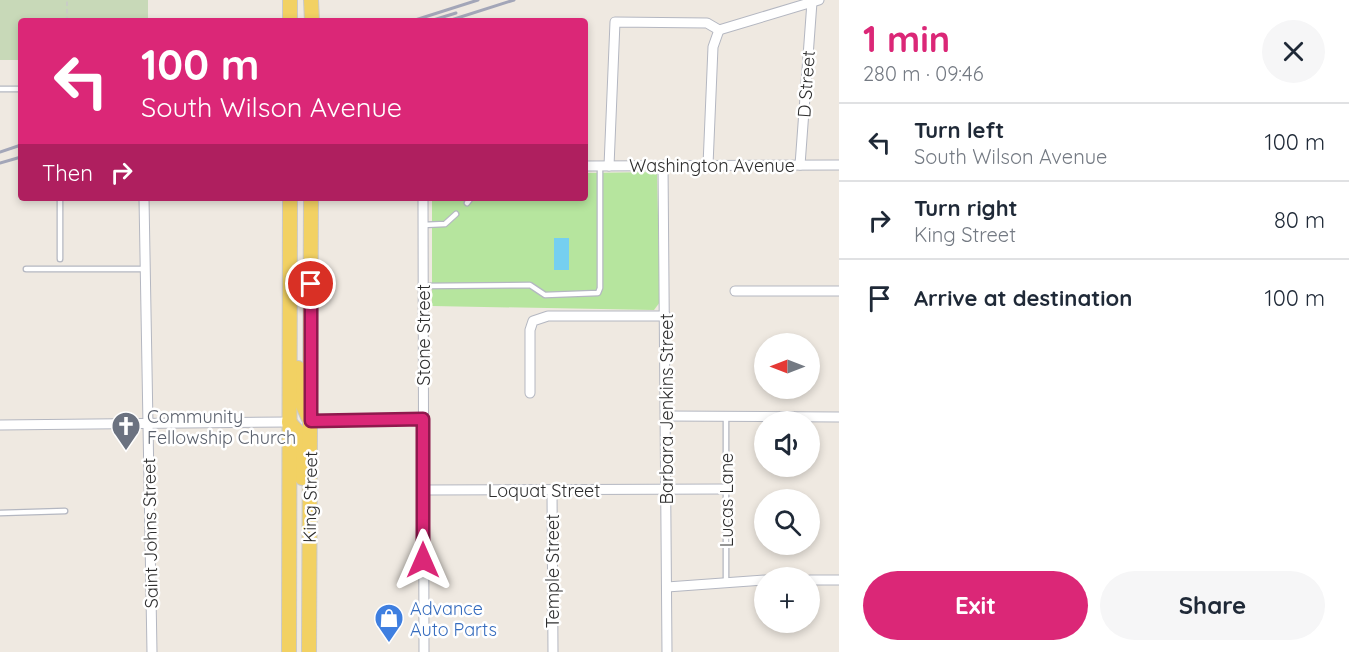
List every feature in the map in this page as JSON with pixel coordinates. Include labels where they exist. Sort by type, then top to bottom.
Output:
[{"type":"main road","points":[[290,0],[290,18]]},
{"type":"main road","points":[[311,0],[312,18]]},
{"type":"main road","name":"King Street","points":[[289,652],[290,201]]},
{"type":"main road","name":"King Street","points":[[309,652],[311,201]]},
{"type":"main road","points":[[290,307],[297,349],[300,399],[311,421]]},
{"type":"main road","points":[[289,422],[298,433],[302,514],[310,546]]},
{"type":"street","points":[[605,166],[615,22],[706,23],[719,30],[815,1]]},
{"type":"street","name":"D Street","points":[[800,165],[815,1]]},
{"type":"street","points":[[708,165],[713,47],[719,30]]},
{"type":"street","name":"Barbara Jenkins Street","points":[[663,165],[667,652]]},
{"type":"street","name":"Washington Avenue","points":[[588,166],[839,165]]},
{"type":"street","name":"Saint Johns Street","points":[[144,201],[152,652]]},
{"type":"street","name":"Stone Street","points":[[423,201],[424,652]]},
{"type":"street","points":[[735,291],[839,291]]},
{"type":"street","points":[[530,393],[530,330],[533,321],[548,316],[666,316]]},
{"type":"street","points":[[666,416],[839,417]]},
{"type":"street","points":[[311,421],[423,419]]},
{"type":"street","points":[[0,425],[289,422]]},
{"type":"street","name":"Loquat Street","points":[[423,490],[726,489]]},
{"type":"street","name":"Temple Street","points":[[552,490],[553,652]]},
{"type":"street","points":[[820,580],[839,580]]},
{"type":"street","points":[[667,587],[754,581]]},
{"type":"lane","points":[[0,89],[18,89]]},
{"type":"lane","points":[[424,286],[530,285],[545,295],[598,293],[605,166]]},
{"type":"lane","points":[[60,201],[60,259]]},
{"type":"lane","points":[[423,225],[445,224],[456,214]]},
{"type":"lane","points":[[26,269],[145,269]]},
{"type":"lane","name":"Lucas Lane","points":[[726,416],[726,584]]},
{"type":"lane","points":[[0,513],[65,511]]},
{"type":"path","points":[[67,0],[67,18]]},
{"type":"green space","points":[[0,0],[148,0],[148,18],[18,18],[18,60],[0,60]]},
{"type":"green space","points":[[657,172],[660,302],[654,310],[432,306],[432,201],[588,201],[588,173]]},
{"type":"water","points":[[554,238],[569,238],[569,270],[554,270]]},
{"type":"railway","points":[[421,18],[478,0]]},
{"type":"railway","points":[[457,18],[514,0]]},
{"type":"railway","points":[[440,18],[456,13]]},
{"type":"railway","points":[[0,152],[18,146]]},
{"type":"railway","points":[[0,163],[18,158]]},
{"type":"place","name":"Community Fellowship Church","points":[[126,452]]},
{"type":"place","name":"Advance Auto Parts","points":[[389,644]]},
{"type":"route","points":[[311,284],[311,421],[423,419],[423,560]]}]
